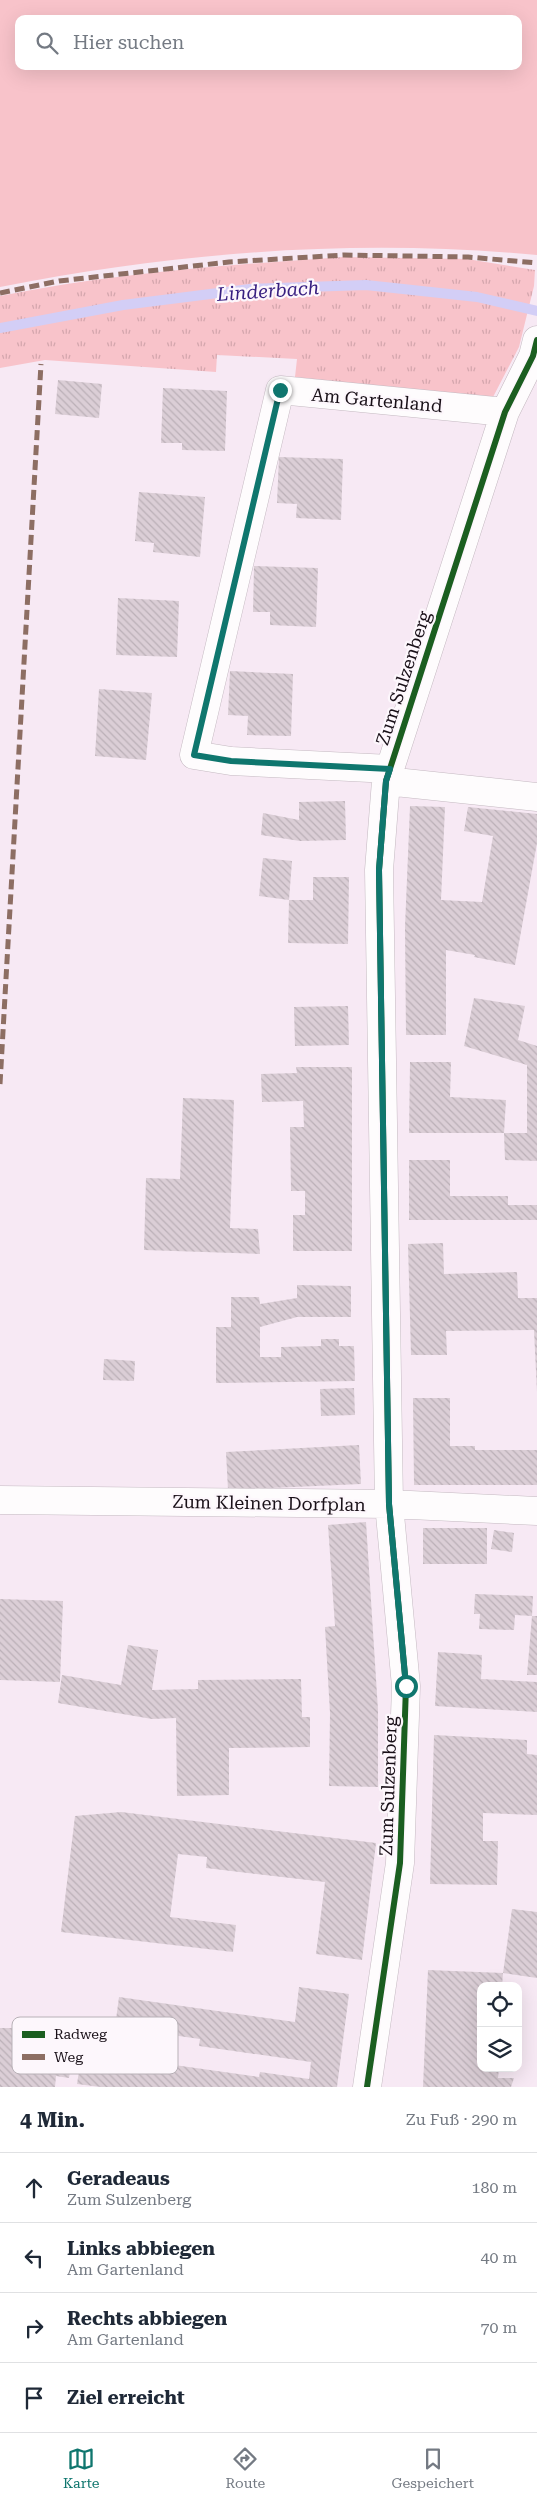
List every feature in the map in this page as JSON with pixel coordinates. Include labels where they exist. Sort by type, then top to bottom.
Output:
[{"type":"street","name":"Zum Sulzenberg","points":[[367,2087],[400,1863],[406,1686],[389,1504],[379,870],[388,775],[505,412],[535,348]]},
{"type":"street","name":"Am Gartenland","points":[[388,775],[231,761],[194,755],[280,390],[505,412]]},
{"type":"street","points":[[388,775],[537,797]]},
{"type":"street","name":"Zum Kleinen Dorfplan","points":[[0,1500],[389,1504],[537,1511]]},
{"type":"green space","points":[[0,0],[537,0],[537,255],[470,250],[335,248],[200,257],[67,275],[0,287]]},
{"type":"green space","points":[[343,257],[467,259],[535,270],[534,286],[519,347],[492,399],[295,377],[297,359],[217,355],[216,372],[45,360],[0,368],[0,296],[85,281],[128,276]]},
{"type":"building","points":[[58,380],[102,384],[99,418],[55,414]]},
{"type":"building","points":[[163,388],[227,391],[225,451],[182,450],[182,443],[161,443]]},
{"type":"building","points":[[279,457],[343,459],[341,520],[296,518],[297,504],[277,503]]},
{"type":"building","points":[[139,492],[205,497],[200,557],[153,552],[154,543],[135,541]]},
{"type":"building","points":[[254,566],[318,568],[316,627],[270,625],[270,612],[253,612]]},
{"type":"building","points":[[118,598],[179,601],[177,657],[116,655]]},
{"type":"building","points":[[230,671],[293,674],[291,736],[247,735],[248,716],[228,715]]},
{"type":"building","points":[[99,689],[152,693],[146,760],[95,756]]},
{"type":"building","points":[[345,801],[346,840],[300,841],[261,835],[263,813],[299,820],[299,802]]},
{"type":"building","points":[[410,806],[445,807],[441,900],[482,902],[493,836],[464,831],[468,807],[537,814],[537,843],[515,965],[446,950],[446,1035],[406,1035],[405,927]]},
{"type":"building","points":[[263,858],[292,861],[289,900],[259,896]]},
{"type":"building","points":[[313,877],[349,877],[348,944],[288,943],[289,900],[313,900]]},
{"type":"building","points":[[474,998],[525,1006],[518,1040],[537,1046],[537,1161],[505,1160],[504,1133],[527,1133],[527,1065],[464,1046]]},
{"type":"building","points":[[348,1006],[349,1045],[295,1046],[294,1007]]},
{"type":"building","points":[[410,1062],[451,1062],[450,1097],[506,1100],[504,1133],[409,1133]]},
{"type":"building","points":[[296,1067],[352,1067],[352,1251],[293,1251],[293,1215],[305,1215],[305,1191],[291,1191],[290,1127],[304,1127],[303,1101],[262,1102],[261,1074],[297,1073]]},
{"type":"building","points":[[183,1098],[234,1100],[230,1228],[258,1229],[260,1254],[144,1250],[146,1178],[180,1179]]},
{"type":"building","points":[[409,1160],[450,1160],[450,1196],[508,1196],[508,1205],[537,1205],[537,1220],[409,1220]]},
{"type":"building","points":[[443,1243],[444,1274],[517,1272],[518,1298],[537,1298],[537,1392],[534,1330],[446,1331],[447,1355],[411,1355],[408,1244]]},
{"type":"building","points":[[297,1285],[351,1286],[351,1317],[297,1317],[260,1327],[260,1357],[281,1357],[281,1347],[321,1346],[321,1339],[339,1339],[339,1346],[354,1346],[355,1381],[216,1383],[216,1327],[231,1327],[231,1297],[259,1297],[260,1304],[297,1298]]},
{"type":"building","points":[[104,1359],[135,1361],[134,1381],[103,1380]]},
{"type":"building","points":[[354,1388],[355,1415],[321,1416],[320,1389]]},
{"type":"building","points":[[413,1398],[450,1398],[450,1446],[475,1446],[475,1450],[537,1450],[537,1485],[414,1485]]},
{"type":"building","points":[[359,1445],[361,1484],[228,1490],[226,1452]]},
{"type":"building","points":[[366,1522],[378,1710],[378,1787],[329,1786],[330,1713],[325,1627],[335,1626],[328,1525]]},
{"type":"building","points":[[423,1528],[487,1528],[487,1564],[423,1564]]},
{"type":"building","points":[[494,1530],[514,1533],[512,1552],[491,1549]]},
{"type":"building","points":[[475,1594],[533,1596],[532,1616],[515,1615],[514,1630],[479,1629],[480,1614],[474,1614]]},
{"type":"building","points":[[0,1599],[63,1601],[60,1682],[0,1680]]},
{"type":"building","points":[[532,1616],[537,1616],[537,1675],[527,1675]]},
{"type":"building","points":[[128,1645],[158,1650],[152,1690],[198,1689],[198,1680],[301,1679],[302,1717],[310,1717],[310,1747],[229,1748],[229,1795],[177,1796],[176,1718],[152,1719],[58,1703],[62,1675],[121,1685]]},
{"type":"building","points":[[438,1652],[482,1655],[481,1679],[537,1682],[537,1712],[435,1706]]},
{"type":"building","points":[[434,1735],[527,1740],[527,1754],[537,1755],[537,1815],[483,1813],[483,1841],[498,1841],[497,1885],[430,1884]]},
{"type":"building","points":[[121,1812],[376,1843],[362,1960],[316,1954],[325,1882],[206,1868],[207,1857],[178,1854],[170,1917],[236,1925],[233,1952],[61,1932],[75,1816]]},
{"type":"building","points":[[512,1909],[537,1912],[537,1978],[503,1973]]},
{"type":"building","points":[[428,1970],[503,1973],[502,1982],[477,1982],[477,2072],[499,2072],[498,2078],[514,2078],[511,2087],[423,2087]]},
{"type":"building","points":[[299,1987],[349,1994],[337,2087],[101,2087],[77,2084],[79,2074],[178,2074],[178,2066],[259,2077],[260,2072],[309,2079],[311,2062],[199,2046],[200,2039],[178,2036],[178,2017],[116,2017],[119,1997],[295,2022]]},
{"type":"building","points":[[0,2028],[12,2028],[12,2074],[70,2074],[69,2078],[56,2076],[55,2087],[0,2087]]},
{"type":"waterway","name":"Linderbach","points":[[0,328],[123,305],[250,289],[366,285],[477,297],[537,311]]},
{"type":"marked path","points":[[0,293],[59,281],[229,262],[344,255],[468,257],[537,263]]},
{"type":"marked path","points":[[0,1084],[41,364]]},
{"type":"cycle path","points":[[367,2087],[400,1863],[406,1686],[389,1504],[379,870],[386,781],[505,412],[533,356],[537,340]]},
{"type":"route","points":[[280,390],[194,755],[231,761],[366,766],[390,769],[386,781],[379,870],[389,1504],[406,1686]]}]
